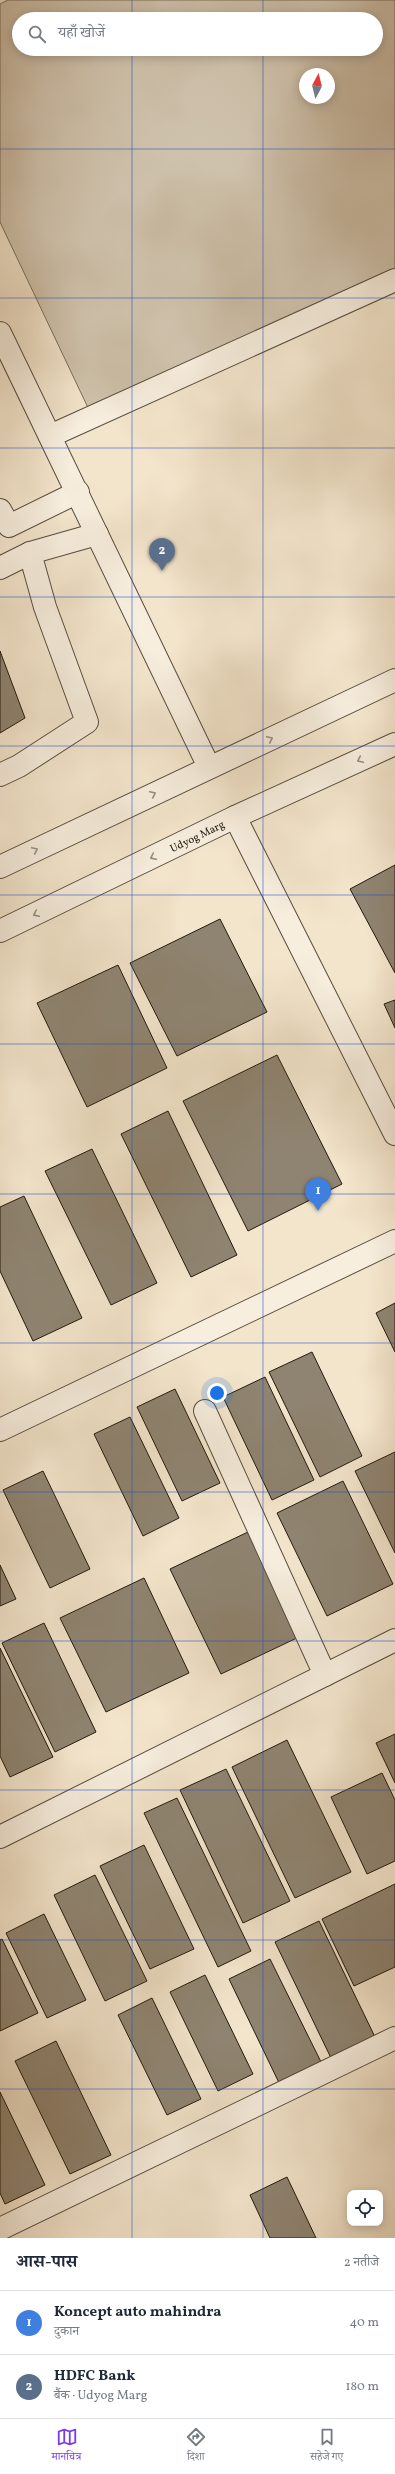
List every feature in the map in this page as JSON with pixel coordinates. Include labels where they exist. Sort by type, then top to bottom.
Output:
[{"type":"street","points":[[50,436],[395,280]]},
{"type":"street","points":[[0,333],[78,492],[209,767]]},
{"type":"street","points":[[0,510],[9,526],[78,492]]},
{"type":"street","points":[[0,568],[30,553],[97,534]]},
{"type":"street","points":[[0,775],[19,766],[87,722],[45,608],[30,553]]},
{"type":"street","points":[[0,867],[395,680]]},
{"type":"street","name":"Udyog Marg","points":[[0,931],[235,817],[395,744]]},
{"type":"street","points":[[235,817],[395,1134]]},
{"type":"street","points":[[0,1430],[395,1240]]},
{"type":"street","points":[[205,1411],[325,1675]]},
{"type":"street","points":[[0,1837],[395,1640]]},
{"type":"street","points":[[0,2230],[395,2038]]},
{"type":"shaded area","points":[[8,0],[395,0],[395,271],[91,414],[0,222],[0,4]]},
{"type":"building","points":[[0,651],[25,718],[0,733]]},
{"type":"building","points":[[395,865],[395,973],[350,889]]},
{"type":"building","points":[[220,919],[267,1012],[177,1056],[130,963]]},
{"type":"building","points":[[118,965],[167,1068],[87,1107],[37,1003]]},
{"type":"building","points":[[395,1000],[395,1028],[384,1004]]},
{"type":"building","points":[[277,1055],[342,1184],[248,1231],[183,1101]]},
{"type":"building","points":[[168,1111],[237,1255],[191,1277],[121,1134]]},
{"type":"building","points":[[92,1149],[157,1283],[111,1305],[45,1171]]},
{"type":"building","points":[[24,1196],[82,1318],[33,1341],[0,1271],[0,1207]]},
{"type":"building","points":[[395,1303],[395,1352],[376,1313]]},
{"type":"building","points":[[312,1352],[362,1456],[320,1477],[269,1372]]},
{"type":"building","points":[[265,1377],[314,1480],[272,1500],[223,1397]]},
{"type":"building","points":[[175,1389],[220,1483],[182,1501],[137,1407]]},
{"type":"building","points":[[130,1417],[179,1518],[143,1536],[94,1434]]},
{"type":"building","points":[[395,1452],[395,1553],[355,1471]]},
{"type":"building","points":[[43,1471],[90,1569],[50,1588],[3,1490]]},
{"type":"building","points":[[343,1481],[393,1584],[327,1616],[277,1513]]},
{"type":"building","points":[[248,1532],[299,1637],[221,1674],[170,1569]]},
{"type":"building","points":[[0,1565],[16,1599],[0,1606]]},
{"type":"building","points":[[144,1578],[189,1673],[106,1712],[60,1618]]},
{"type":"building","points":[[44,1623],[96,1732],[55,1752],[2,1643]]},
{"type":"building","points":[[0,1648],[53,1757],[10,1777],[0,1756]]},
{"type":"building","points":[[395,1734],[395,1783],[376,1743]]},
{"type":"building","points":[[287,1740],[351,1872],[295,1898],[232,1767]]},
{"type":"building","points":[[226,1769],[290,1901],[243,1923],[180,1790]]},
{"type":"building","points":[[382,1773],[395,1800],[395,1861],[367,1874],[331,1797]]},
{"type":"building","points":[[177,1798],[251,1951],[218,1967],[144,1813]]},
{"type":"building","points":[[144,1845],[194,1949],[150,1969],[100,1866]]},
{"type":"building","points":[[95,1875],[147,1981],[105,2001],[54,1895]]},
{"type":"building","points":[[395,1884],[395,1967],[354,1986],[322,1919]]},
{"type":"building","points":[[44,1914],[86,2000],[47,2018],[6,1933]]},
{"type":"building","points":[[319,1921],[375,2037],[331,2058],[275,1942]]},
{"type":"building","points":[[2,1939],[38,2013],[0,2031],[0,1940]]},
{"type":"building","points":[[270,1959],[324,2068],[282,2089],[229,1979]]},
{"type":"building","points":[[205,1975],[253,2074],[218,2091],[170,1992]]},
{"type":"building","points":[[152,1998],[201,2099],[167,2115],[118,2015]]},
{"type":"building","points":[[56,2041],[111,2155],[70,2174],[15,2061]]},
{"type":"building","points":[[0,2092],[45,2185],[5,2204],[0,2193]]},
{"type":"building","points":[[287,2177],[316,2238],[270,2238],[250,2195]]},
{"type":"place","name":"HDFC Bank","points":[[162,571]]},
{"type":"place","name":"Koncept auto mahindra","points":[[318,1211]]}]
